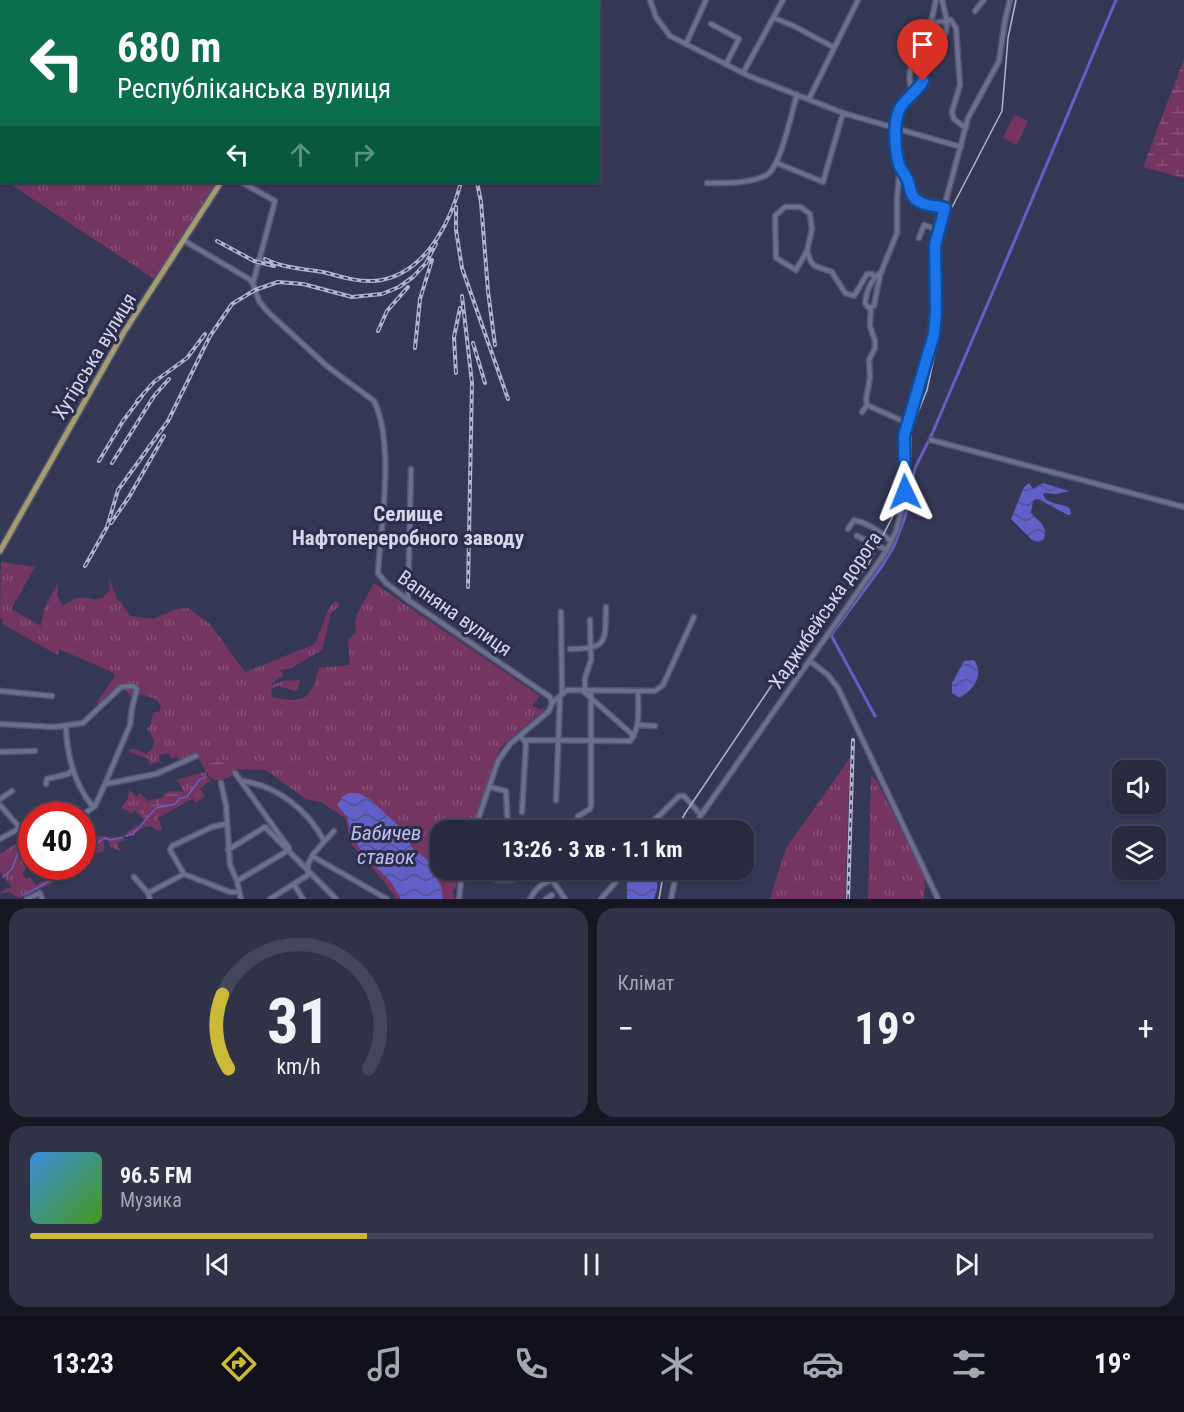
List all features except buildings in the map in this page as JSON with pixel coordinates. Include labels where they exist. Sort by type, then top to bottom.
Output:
[{"type":"main road","name":"Хутірська вулиця","points":[[0,551],[124,332],[220,183]]},
{"type":"street","points":[[650,0],[656,17],[670,36],[743,73],[843,113],[961,147]]},
{"type":"street","points":[[686,44],[706,0]]},
{"type":"street","points":[[743,73],[783,0]]},
{"type":"street","points":[[808,99],[858,0]]},
{"type":"street","points":[[915,93],[910,85],[914,57],[930,23],[936,0]]},
{"type":"street","points":[[862,412],[867,405],[869,360],[875,348],[870,326],[871,307],[874,306],[882,271],[897,233],[900,166],[894,129],[900,109],[923,81],[927,66],[946,32],[947,21],[942,0]]},
{"type":"street","points":[[975,11],[984,0]]},
{"type":"street","name":"Хаджибейська дорога","points":[[698,820],[873,572],[891,541],[905,498],[904,442],[936,322],[934,253],[938,230],[972,108],[999,61],[1010,0]]},
{"type":"street","points":[[774,18],[833,47]]},
{"type":"street","points":[[930,23],[951,20],[956,28],[960,78],[959,91],[952,112],[954,119],[966,128]]},
{"type":"street","points":[[711,24],[739,39],[726,64]]},
{"type":"street","points":[[707,183],[752,180],[768,174],[777,162],[797,94]]},
{"type":"street","points":[[777,162],[823,182],[843,113]]},
{"type":"street","points":[[900,166],[916,200],[945,208]]},
{"type":"street","points":[[183,240],[243,275],[253,284],[275,201],[243,183]]},
{"type":"street","points":[[807,251],[796,270],[776,258],[775,216],[785,207],[801,207],[810,214],[812,229],[807,251],[811,262],[815,266],[832,272],[845,293],[854,296],[867,274],[875,277]]},
{"type":"street","points":[[919,238],[924,225],[938,230]]},
{"type":"street","points":[[871,307],[869,308],[865,303],[866,292],[875,277],[882,271]]},
{"type":"street","name":"Вапняна вулиця","points":[[253,284],[259,301],[269,313],[328,367],[369,395],[376,405],[385,461],[378,573],[386,583],[408,600],[548,693],[552,703]]},
{"type":"street","points":[[867,405],[908,423]]},
{"type":"street","points":[[931,440],[1184,507]]},
{"type":"street","points":[[408,600],[411,469]]},
{"type":"street","points":[[848,529],[854,520],[859,521],[880,532],[891,541]]},
{"type":"street","points":[[857,536],[887,550]]},
{"type":"street","points":[[570,649],[595,648],[604,638],[606,607]]},
{"type":"street","points":[[556,800],[561,696],[561,612]]},
{"type":"street","points":[[478,820],[498,761],[510,744],[545,716],[552,703],[567,690],[656,691],[663,685],[694,617]]},
{"type":"street","points":[[590,620],[591,660],[585,678],[586,691],[591,700],[634,736]]},
{"type":"street","points":[[810,661],[828,675],[838,688],[938,899]]},
{"type":"street","points":[[0,724],[66,727],[83,723],[121,687],[133,686],[137,689],[130,724],[96,802]]},
{"type":"street","points":[[0,691],[52,696]]},
{"type":"street","points":[[578,816],[590,809],[591,805],[591,700],[586,691]]},
{"type":"street","points":[[524,740],[630,741],[637,725],[638,691]]},
{"type":"street","points":[[637,725],[655,726]]},
{"type":"street","points":[[66,727],[68,758],[83,795],[89,802]]},
{"type":"street","points":[[520,736],[526,743],[522,812]]},
{"type":"street","points":[[0,752],[35,751]]},
{"type":"street","points":[[105,784],[156,774],[196,756]]},
{"type":"street","points":[[46,784],[47,779],[68,774],[73,769]]},
{"type":"street","points":[[235,773],[288,844],[289,850]]},
{"type":"street","points":[[242,781],[256,783],[293,803],[304,812],[324,841]]},
{"type":"street","points":[[221,783],[226,806],[230,865],[241,899]]},
{"type":"street","points":[[490,787],[507,791],[508,820]]},
{"type":"street","points":[[0,799],[12,791]]},
{"type":"street","points":[[654,820],[679,795],[684,796],[701,815]]},
{"type":"street","points":[[0,805],[18,826]]},
{"type":"street","points":[[226,824],[212,827],[170,848],[184,874],[230,892],[239,892]]},
{"type":"street","points":[[228,850],[265,827],[336,899]]},
{"type":"street","points":[[0,839],[18,829]]},
{"type":"street","points":[[270,899],[308,875],[308,864],[312,856],[334,831]]},
{"type":"street","points":[[237,881],[289,850]]},
{"type":"street","points":[[312,856],[387,899]]},
{"type":"street","points":[[134,877],[148,897],[184,874]]},
{"type":"street","points":[[459,899],[461,880]]},
{"type":"street","points":[[601,899],[617,880]]},
{"type":"street","points":[[671,899],[675,880]]},
{"type":"street","points":[[530,899],[538,886],[544,882],[554,881],[565,899]]},
{"type":"street","points":[[294,884],[303,899]]},
{"type":"street","points":[[27,899],[40,893],[42,899]]},
{"type":"street","points":[[546,899],[552,895]]},
{"type":"green space","points":[[1184,59],[1184,178],[1143,167]]},
{"type":"green space","points":[[1014,115],[1028,121],[1017,145],[1003,138]]},
{"type":"green space","points":[[9,183],[219,183],[156,280]]},
{"type":"green space","points":[[1,562],[35,567],[11,609],[41,626],[44,609],[58,583],[57,595],[63,606],[77,598],[101,598],[110,590],[109,579],[118,601],[130,616],[153,619],[176,609],[188,608],[210,624],[245,672],[315,644],[329,608],[335,601],[340,606],[331,613],[322,650],[289,669],[280,670],[283,676],[271,683],[272,685],[284,681],[300,680],[298,689],[295,691],[278,686],[272,689],[273,697],[293,700],[305,697],[310,692],[319,668],[350,665],[348,639],[356,633],[357,614],[374,583],[540,696],[532,706],[541,710],[545,707],[504,744],[497,755],[475,820],[430,820],[430,880],[457,880],[452,892],[455,899],[396,899],[348,840],[349,833],[345,818],[321,802],[306,799],[266,770],[236,769],[230,777],[220,781],[211,778],[196,754],[180,761],[177,756],[172,759],[169,753],[159,755],[160,762],[149,764],[149,759],[129,752],[131,749],[136,749],[146,754],[153,748],[154,740],[147,728],[151,725],[153,713],[160,711],[161,706],[156,699],[136,693],[132,696],[119,685],[99,704],[97,702],[115,676],[112,672],[59,649],[58,655],[2,624],[3,620],[0,618]]},
{"type":"green space","points":[[210,749],[211,752],[216,751],[220,758],[228,763],[227,774],[223,778],[211,778],[204,766],[203,757],[209,755]]},
{"type":"green space","points":[[850,758],[845,899],[770,899],[786,848]]},
{"type":"green space","points":[[205,772],[212,783],[208,782],[200,789],[205,796],[196,803],[193,799],[188,801],[158,818],[162,829],[157,831],[152,826],[145,827],[134,835],[124,836],[137,825],[137,827],[143,824],[144,820],[135,810],[131,814],[121,808],[128,798],[129,790],[137,797],[140,793],[148,801],[163,797],[171,791],[184,792],[177,780]]},
{"type":"green space","points":[[871,776],[877,781],[925,878],[924,899],[868,899]]},
{"type":"green space","points":[[170,793],[187,796],[198,794],[197,798],[181,800],[173,806],[162,809],[154,817],[154,821],[144,820],[144,815],[140,811],[141,798],[148,802],[161,799]]},
{"type":"green space","points":[[99,836],[128,839],[117,843],[120,851],[111,847],[107,840],[104,840],[104,851],[96,854],[96,838]]},
{"type":"green space","points":[[17,843],[18,880],[32,880],[36,885],[45,880],[59,880],[19,898],[9,892],[0,894],[12,887],[0,872],[0,854]]},
{"type":"water","points":[[1029,483],[1033,489],[1043,483],[1069,491],[1057,494],[1044,493],[1043,495],[1048,500],[1070,509],[1071,514],[1068,515],[1040,500],[1033,501],[1031,513],[1045,530],[1044,539],[1038,542],[1032,540],[1011,519],[1024,487]]},
{"type":"water","points":[[974,660],[978,677],[969,691],[960,698],[952,693],[952,683],[964,661]]},
{"type":"water","name":"Бабичев ставок","points":[[349,793],[358,793],[371,800],[405,832],[412,848],[430,863],[430,880],[437,880],[441,886],[443,899],[401,899],[391,882],[363,854],[351,832],[347,817],[337,805],[342,797]]},
{"type":"water","points":[[629,880],[657,880],[654,899],[627,899]]},
{"type":"waterway","points":[[875,716],[831,635],[894,546],[905,517],[915,468],[932,434],[1116,0]]},
{"type":"waterway","points":[[126,836],[133,834],[156,808],[175,804],[180,798],[187,797],[199,780],[206,777]]},
{"type":"waterway","points":[[96,844],[104,838],[111,840],[123,837]]},
{"type":"waterway","points":[[3,877],[12,869],[18,853]]},
{"type":"waterway","points":[[24,895],[51,880]]},
{"type":"tram line","points":[[681,820],[780,673],[813,629],[868,565],[905,492],[911,467],[911,430],[927,390],[941,325],[940,248],[948,215],[1002,111],[1008,38],[1016,0]]},
{"type":"tram line","points":[[659,899],[662,880]]},
{"type":"railway","points":[[265,259],[286,266],[354,280],[373,281],[391,278],[406,270],[432,246],[450,215],[461,183]]},
{"type":"railway","points":[[477,183],[495,345]]},
{"type":"railway","points":[[456,207],[456,230],[462,268],[508,399]]},
{"type":"railway","points":[[217,241],[254,261],[274,266]]},
{"type":"railway","points":[[85,566],[107,527],[118,490],[168,421],[210,336],[232,304],[255,290],[278,282],[303,284],[352,297],[382,294],[399,287],[413,277],[426,263],[436,244]]},
{"type":"railway","points":[[415,348],[420,299],[432,260]]},
{"type":"railway","points":[[378,331],[387,311],[408,287]]},
{"type":"railway","points":[[462,296],[472,383],[468,587]]},
{"type":"railway","points":[[456,373],[454,337],[460,308]]},
{"type":"railway","points":[[137,401],[154,382],[187,358],[205,334]]},
{"type":"railway","points":[[473,343],[485,383]]},
{"type":"railway","points":[[112,463],[154,396],[169,379]]},
{"type":"railway","points":[[99,461],[123,421],[142,396]]},
{"type":"railway","points":[[111,523],[129,497],[164,436]]},
{"type":"railway","points":[[848,899],[853,740]]},
{"type":"district","name":"Селище Нафтопереробного заводу","points":[[408,526]]},
{"type":"route","points":[[905,492],[904,436],[934,334],[936,322],[934,253],[945,208],[916,200],[898,158],[894,129],[899,111],[919,89],[923,81]]}]
